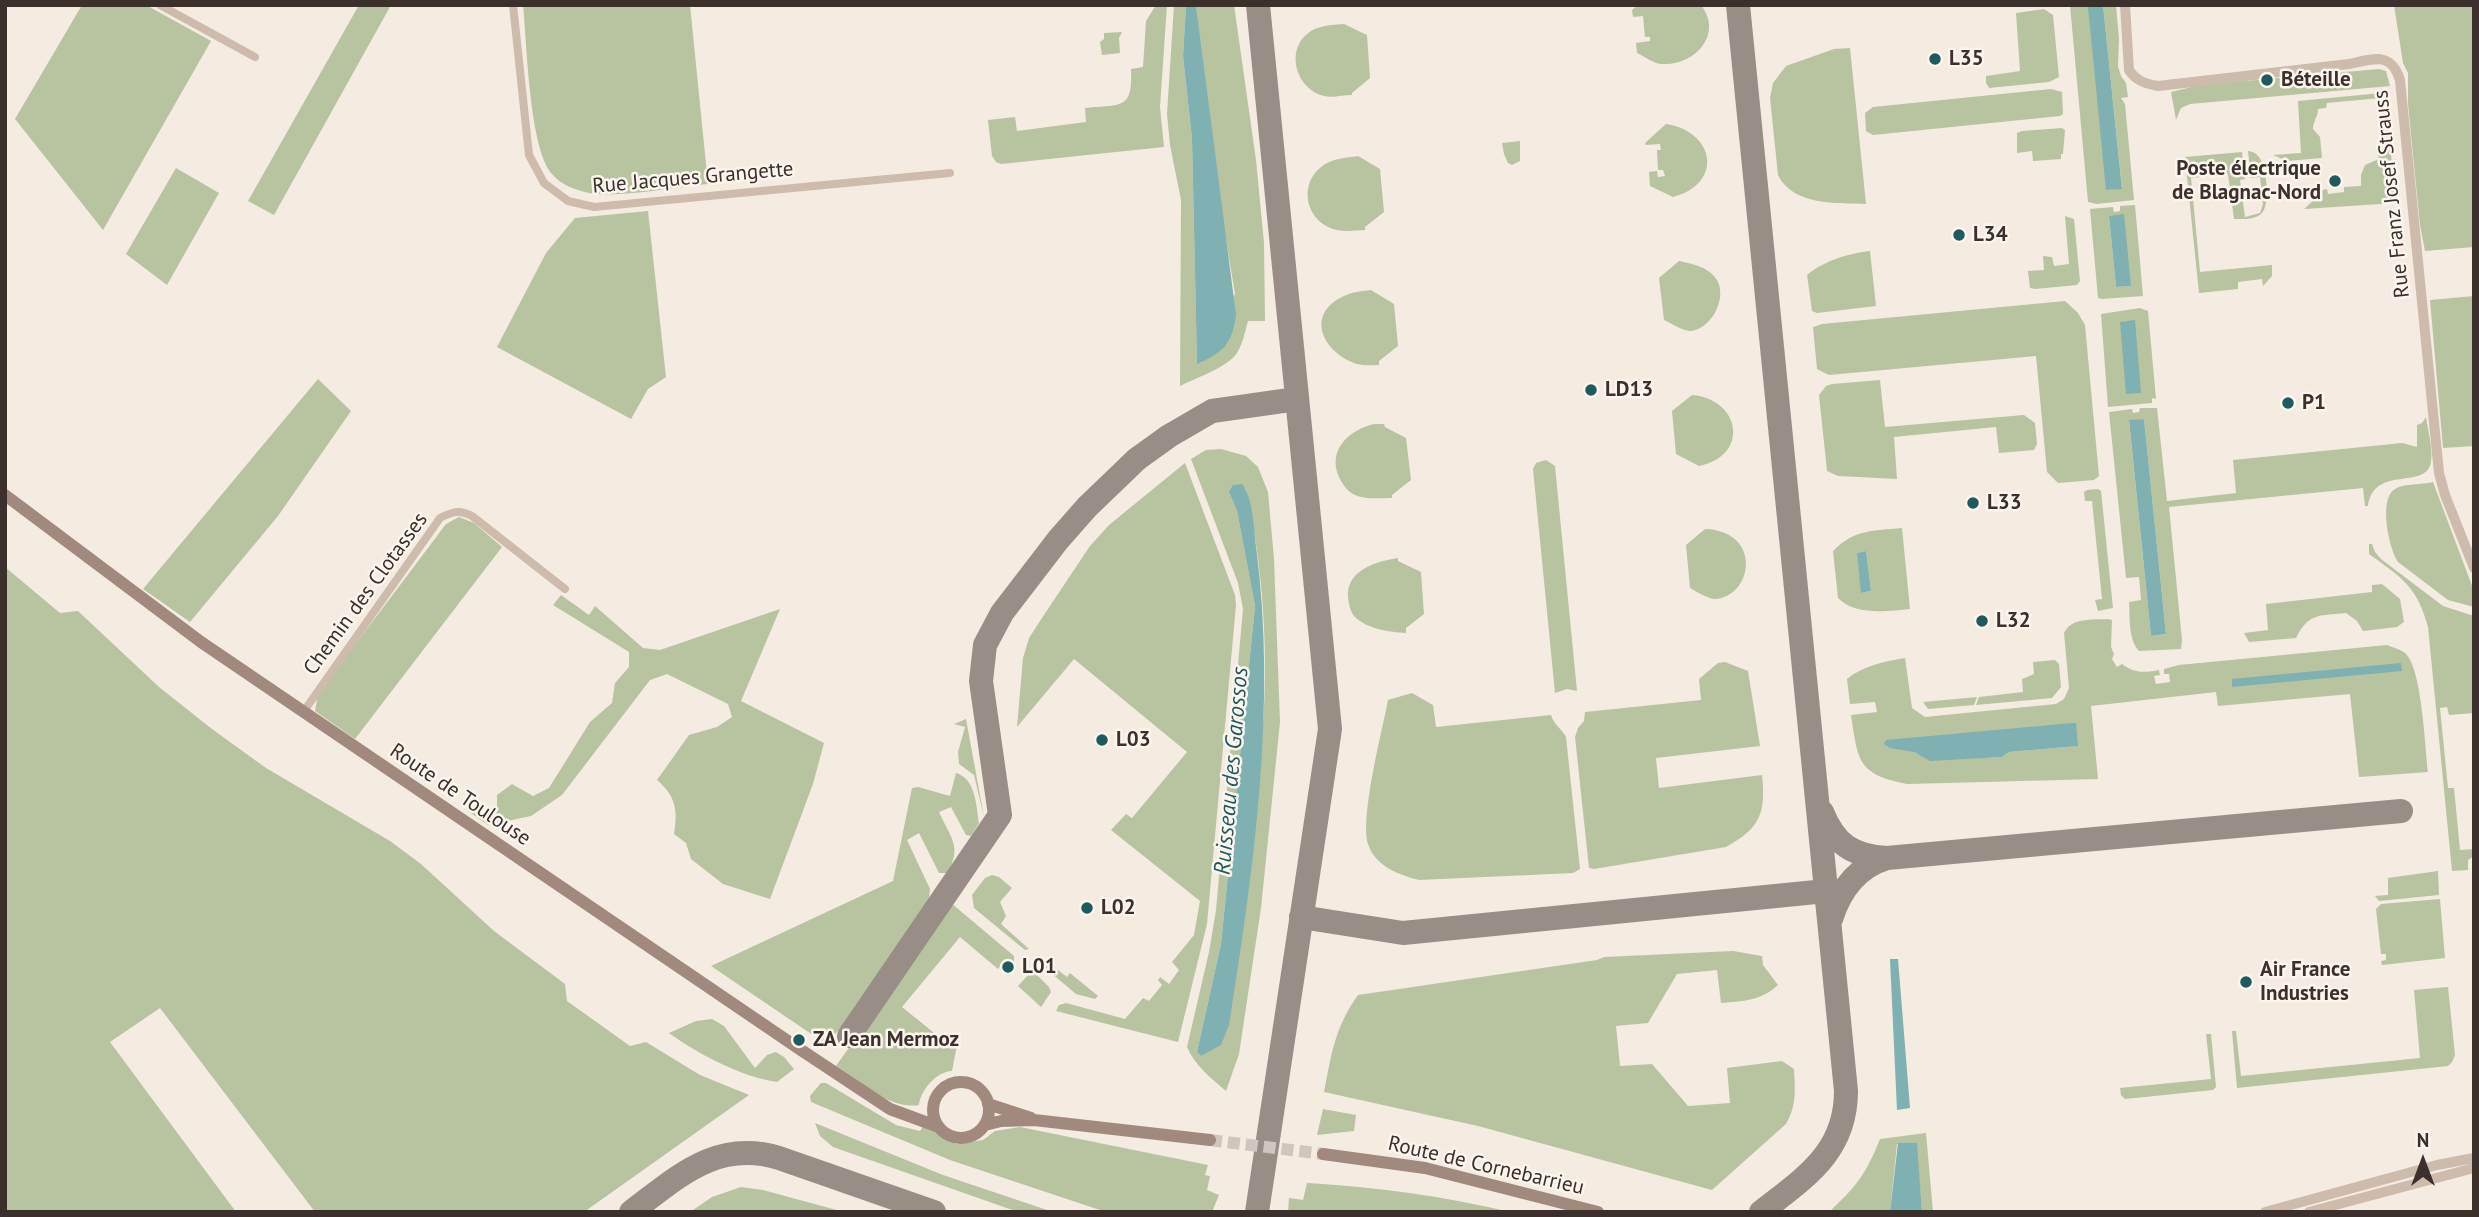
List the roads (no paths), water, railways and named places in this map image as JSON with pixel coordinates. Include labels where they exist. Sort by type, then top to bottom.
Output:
[{"type":"main road","name":"Route de Toulouse","points":[[5,495],[181,627],[801,1050],[882,1104],[902,1114],[939,1126]]},
{"type":"main road","points":[[902,1114],[922,1111],[935,1102],[945,1088],[960,1083],[975,1086],[985,1097],[988,1119],[973,1135],[958,1138],[944,1132],[939,1126],[934,1115],[935,1102]]},
{"type":"main road","points":[[988,1104],[1034,1120]]},
{"type":"main road","points":[[985,1125],[1001,1121],[1034,1120],[1210,1140]]},
{"type":"main road","name":"Route de Cornebarrieu","points":[[1322,1154],[1425,1168],[1598,1212]]},
{"type":"street","points":[[160,5],[255,57]]},
{"type":"street","name":"Rue Jacques Grangette","points":[[513,5],[529,155],[544,183],[568,201],[594,207],[950,173]]},
{"type":"street","name":"Rue Franz Josef Strauss","points":[[2125,5],[2129,70],[2133,76],[2148,84],[2158,86],[2374,59],[2392,63],[2397,70],[2437,461],[2445,495],[2474,568]]},
{"type":"street","name":"Chemin des Clotasses","points":[[304,711],[440,519],[453,511],[472,516],[565,589]]},
{"type":"street","points":[[2264,1212],[2437,1165],[2474,1158]]},
{"type":"street","points":[[2309,1212],[2474,1168]]},
{"type":"water","points":[[1186,5],[1196,5],[1236,315],[1232,333],[1225,346],[1197,364],[1192,139],[1183,56]]},
{"type":"water","points":[[2103,5],[2122,189],[2106,190],[2088,7]]},
{"type":"water","points":[[2124,214],[2131,286],[2116,287],[2109,216]]},
{"type":"water","points":[[2135,320],[2141,393],[2126,394],[2120,322]]},
{"type":"water","points":[[2144,419],[2166,634],[2151,636],[2129,420]]},
{"type":"water","points":[[1242,484],[1249,497],[1252,514],[1262,606],[1264,666],[1260,786],[1247,906],[1229,1025],[1221,1045],[1201,1056],[1197,1052],[1221,944],[1255,606],[1237,511],[1229,492],[1233,485]]},
{"type":"water","points":[[1866,551],[1871,591],[1861,593],[1857,553]]},
{"type":"water","points":[[2401,663],[2402,671],[2232,687],[2232,679]]},
{"type":"water","points":[[2076,723],[2078,746],[2009,752],[2002,757],[1930,761],[1914,752],[1890,748],[1884,744],[1886,740]]},
{"type":"water","points":[[1890,959],[1898,959],[1910,1108],[1897,1110]]},
{"type":"water","points":[[1898,1143],[1917,1143],[1922,1212],[1890,1212]]},
{"type":"tunnel","points":[[1210,1140],[1323,1154]]},
{"type":"place","name":"L35","points":[[1935,59]]},
{"type":"place","name":"Béteille","points":[[2267,80]]},
{"type":"place","name":"Poste électrique de Blagnac-Nord","points":[[2335,181]]},
{"type":"place","name":"L34","points":[[1959,235]]},
{"type":"place","name":"LD13","points":[[1591,390]]},
{"type":"place","name":"P1","points":[[2288,403]]},
{"type":"place","name":"L33","points":[[1973,503]]},
{"type":"place","name":"L32","points":[[1982,621]]},
{"type":"place","name":"L03","points":[[1102,740]]},
{"type":"place","name":"L02","points":[[1087,908]]},
{"type":"place","name":"L01","points":[[1008,967]]},
{"type":"place","name":"Air France Industries","points":[[2246,982]]},
{"type":"place","name":"ZA Jean Mermoz","points":[[799,1040]]},
{"type":"water label","name":"Ruisseau des Garossos","points":[[1232,771]]}]
